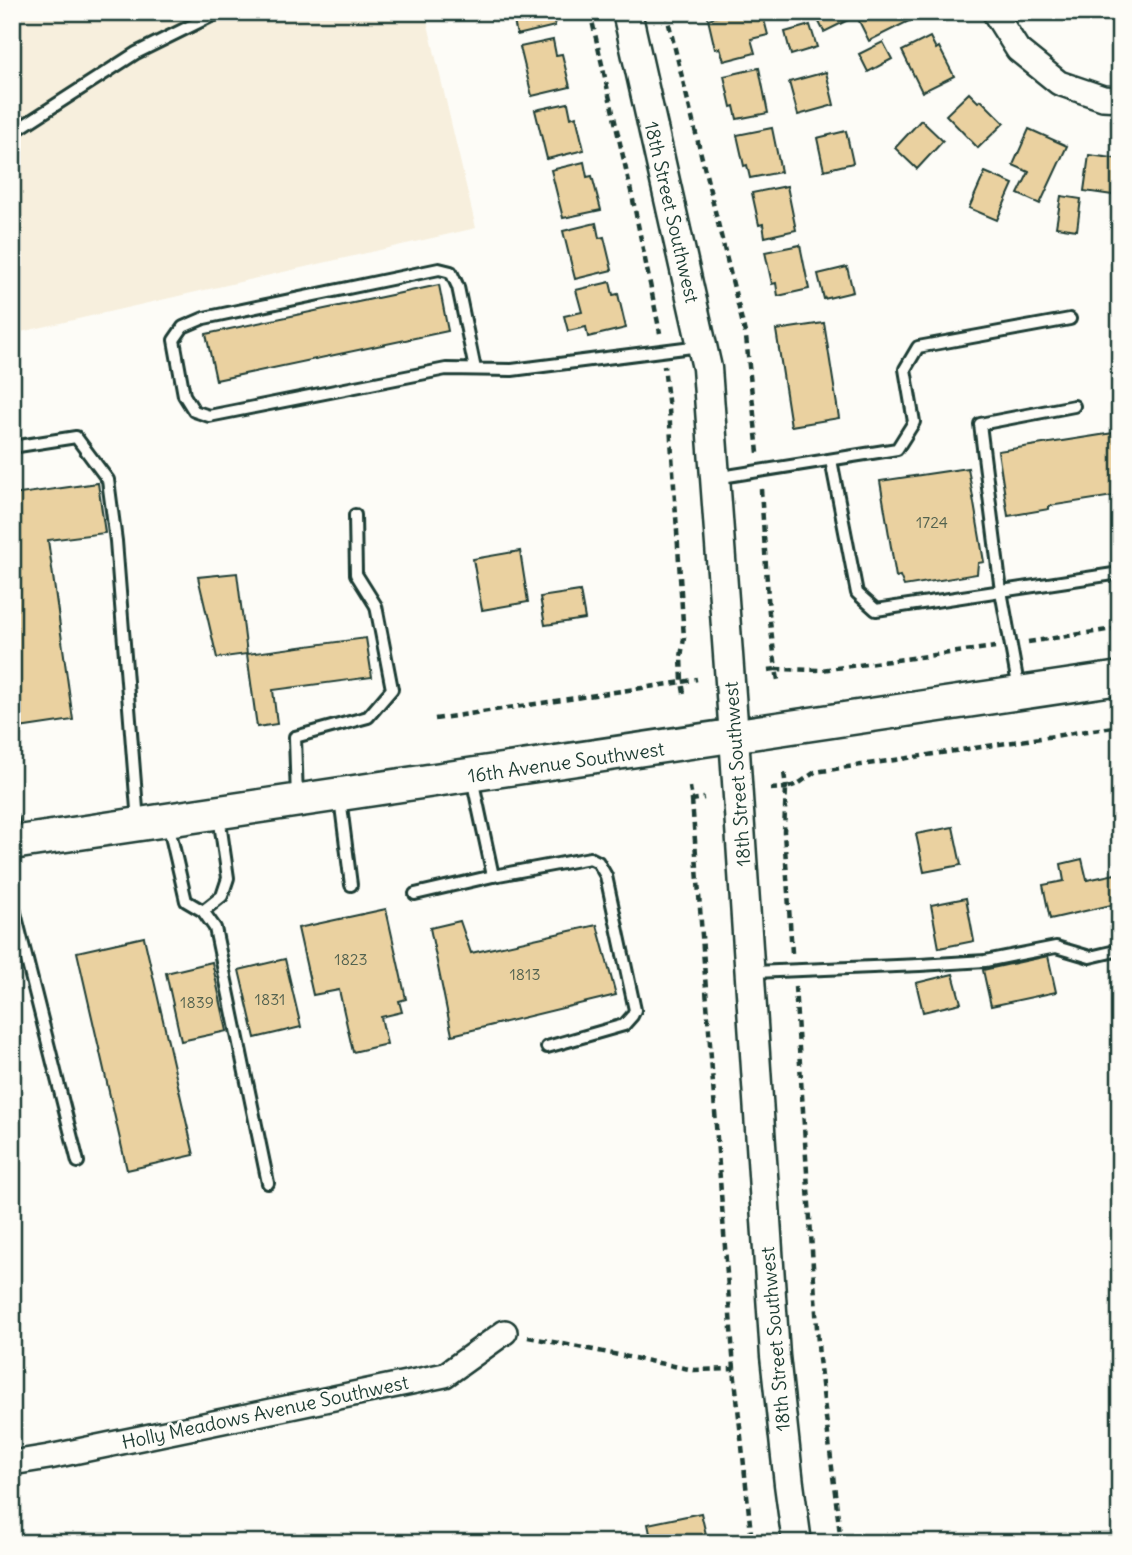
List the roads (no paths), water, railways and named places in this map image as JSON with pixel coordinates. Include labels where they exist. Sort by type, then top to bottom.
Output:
[{"type":"main road","name":"16th Avenue Southwest","points":[[14,835],[153,823],[1120,678]]},
{"type":"street","name":"18th Street Southwest","points":[[627,12],[707,368],[775,1356],[797,1543]]},
{"type":"street","points":[[994,12],[1018,50],[1059,83],[1103,98],[1120,99]]},
{"type":"street","name":"Holly Meadows Avenue Southwest","points":[[12,1463],[445,1375],[505,1332]]},
{"type":"lane","points":[[12,134],[136,53],[208,17],[225,12]]},
{"type":"lane","points":[[475,369],[458,287],[451,272],[439,269],[204,318],[183,327],[174,340],[184,395],[194,411],[209,415],[446,369],[512,370],[702,346]]},
{"type":"lane","points":[[715,478],[897,449],[914,422],[905,369],[918,347],[1070,319]]},
{"type":"lane","points":[[1020,693],[1001,591],[980,424],[1074,406]]},
{"type":"lane","points":[[12,447],[76,437],[108,480],[153,823],[186,901],[204,911],[215,928],[268,1183]]},
{"type":"lane","points":[[831,460],[857,593],[876,610],[1120,573]]},
{"type":"lane","points":[[297,802],[295,737],[368,717],[392,689],[376,607],[356,574],[355,515]]},
{"type":"lane","points":[[471,776],[494,876]]},
{"type":"lane","points":[[340,795],[351,885]]},
{"type":"lane","points":[[204,911],[222,896],[228,878],[219,813]]},
{"type":"lane","points":[[415,894],[590,858],[598,862],[606,876],[635,1010],[624,1025],[547,1047]]},
{"type":"lane","points":[[12,901],[18,946],[78,1162]]},
{"type":"lane","points":[[750,972],[985,961],[1056,947],[1090,957],[1120,950]]}]
